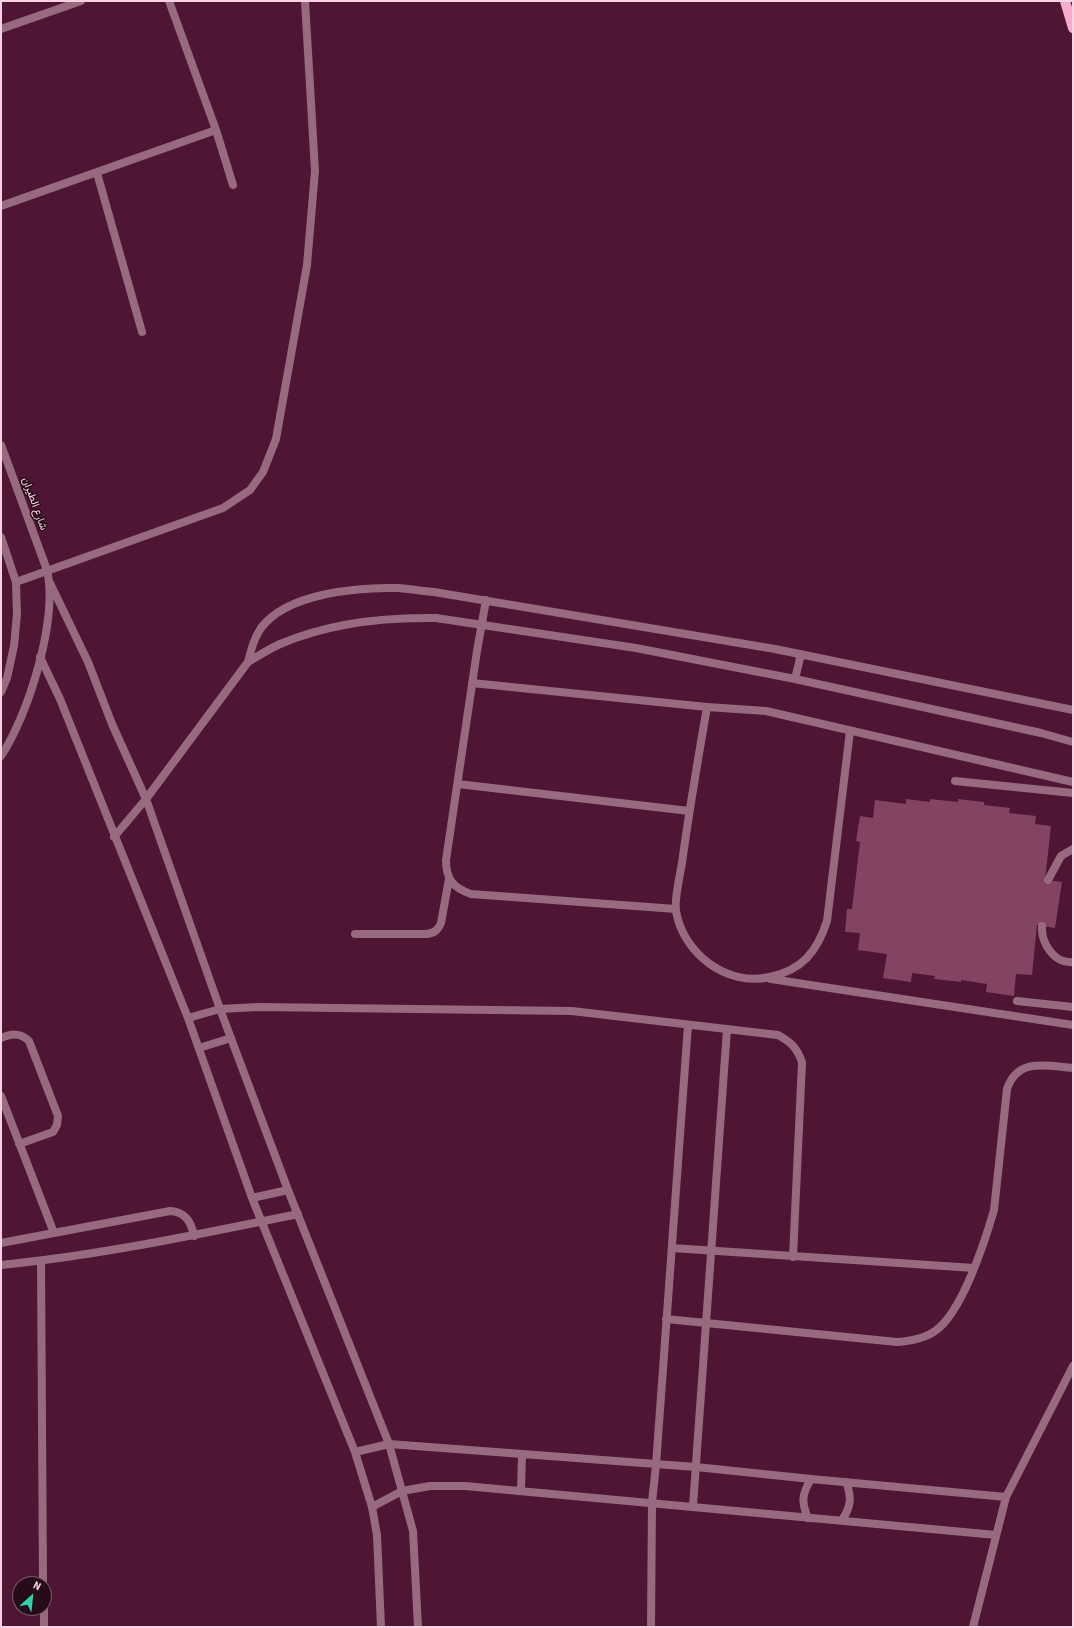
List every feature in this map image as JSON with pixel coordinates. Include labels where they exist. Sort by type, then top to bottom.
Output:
[{"type":"main road","points":[[1065,1],[1073,28]]},
{"type":"street","points":[[1,29],[81,1]]},
{"type":"street","points":[[169,1],[216,130],[233,185]]},
{"type":"street","points":[[16,582],[223,508],[250,490],[263,472],[276,440],[307,266],[312,222],[314,171],[305,1]]},
{"type":"street","points":[[1,206],[216,130]]},
{"type":"street","points":[[97,173],[142,332]]},
{"type":"street","name":"شارع الطيران","points":[[1,446],[47,570],[50,583]]},
{"type":"street","points":[[1,537],[16,582],[17,614],[14,646],[7,678],[1,692]]},
{"type":"street","points":[[1,756],[16,729],[27,702],[40,657],[48,614],[50,583]]},
{"type":"street","points":[[50,583],[88,662],[112,724],[146,799],[220,1009],[288,1190],[389,1444],[414,1531],[418,1627]]},
{"type":"street","points":[[248,662],[252,644],[258,633],[274,614],[290,605],[328,594],[363,589],[398,588],[486,600],[774,648],[1073,710]]},
{"type":"street","points":[[486,600],[472,683],[446,860],[446,870],[449,879],[455,886],[471,894],[676,909]]},
{"type":"street","points":[[114,837],[146,799],[248,662],[278,645],[314,631],[372,620],[403,617],[436,618],[636,648],[795,679],[1041,733],[1073,742]]},
{"type":"street","points":[[795,679],[801,654]]},
{"type":"street","points":[[40,657],[60,699],[114,837],[188,1018],[252,1198],[263,1221],[355,1452],[372,1507],[377,1535],[381,1627]]},
{"type":"street","points":[[472,683],[707,707],[766,711],[1073,782]]},
{"type":"street","points":[[707,707],[689,811],[676,909],[680,925],[687,940],[697,953],[709,964],[722,972],[736,977],[751,979],[780,975],[800,964],[815,948],[822,935],[827,921],[850,731]]},
{"type":"street","points":[[955,781],[1073,793]]},
{"type":"street","points":[[458,784],[689,811]]},
{"type":"street","points":[[1048,880],[1060,856],[1073,849]]},
{"type":"street","points":[[355,934],[426,934],[436,932],[441,922],[449,879]]},
{"type":"street","points":[[1042,926],[1045,944],[1051,954],[1059,960],[1073,962]]},
{"type":"street","points":[[766,978],[1073,1026]]},
{"type":"street","points":[[1016,1001],[1073,1007]]},
{"type":"street","points":[[188,1018],[220,1009],[259,1007],[572,1011],[778,1035],[789,1041],[797,1050],[802,1062],[794,1257]]},
{"type":"street","points":[[651,1627],[652,1502],[656,1465],[688,1025]]},
{"type":"street","points":[[693,1506],[727,1029]]},
{"type":"street","points":[[1,1038],[11,1034],[24,1036],[29,1041],[58,1116],[57,1125],[52,1132],[19,1144]]},
{"type":"street","points":[[199,1048],[231,1038]]},
{"type":"street","points":[[666,1319],[897,1342],[911,1341],[936,1331],[947,1320],[955,1308],[983,1247],[994,1210],[1009,1082],[1020,1070],[1033,1065],[1073,1068]]},
{"type":"street","points":[[1,1096],[54,1233]]},
{"type":"street","points":[[252,1198],[288,1190]]},
{"type":"street","points":[[1,1243],[170,1211],[184,1215],[190,1221],[194,1236]]},
{"type":"street","points":[[1,1265],[41,1261],[194,1236],[298,1214]]},
{"type":"street","points":[[672,1248],[710,1252],[974,1268]]},
{"type":"street","points":[[41,1261],[43,1576]]},
{"type":"street","points":[[973,1627],[1006,1497],[1073,1366]]},
{"type":"street","points":[[355,1452],[389,1444],[696,1467],[1006,1497]]},
{"type":"street","points":[[521,1491],[522,1455]]},
{"type":"street","points":[[808,1518],[803,1508],[803,1498],[805,1488],[811,1479]]},
{"type":"street","points":[[842,1520],[848,1512],[851,1502],[850,1492],[846,1482]]},
{"type":"street","points":[[372,1507],[402,1491],[430,1486],[465,1486],[652,1502],[996,1535]]},
{"type":"street","points":[[44,1616],[44,1627]]},
{"type":"building","points":[[906,799],[930,802],[930,799],[958,802],[958,799],[984,802],[984,805],[1010,808],[1009,813],[1036,816],[1035,824],[1051,826],[1045,880],[1062,882],[1055,928],[1037,925],[1032,975],[1016,974],[1014,996],[986,992],[987,984],[961,980],[961,982],[934,979],[935,976],[912,973],[911,982],[883,978],[887,954],[858,950],[860,933],[845,932],[847,909],[852,909],[860,842],[856,841],[860,816],[873,818],[875,800],[906,804]]}]
